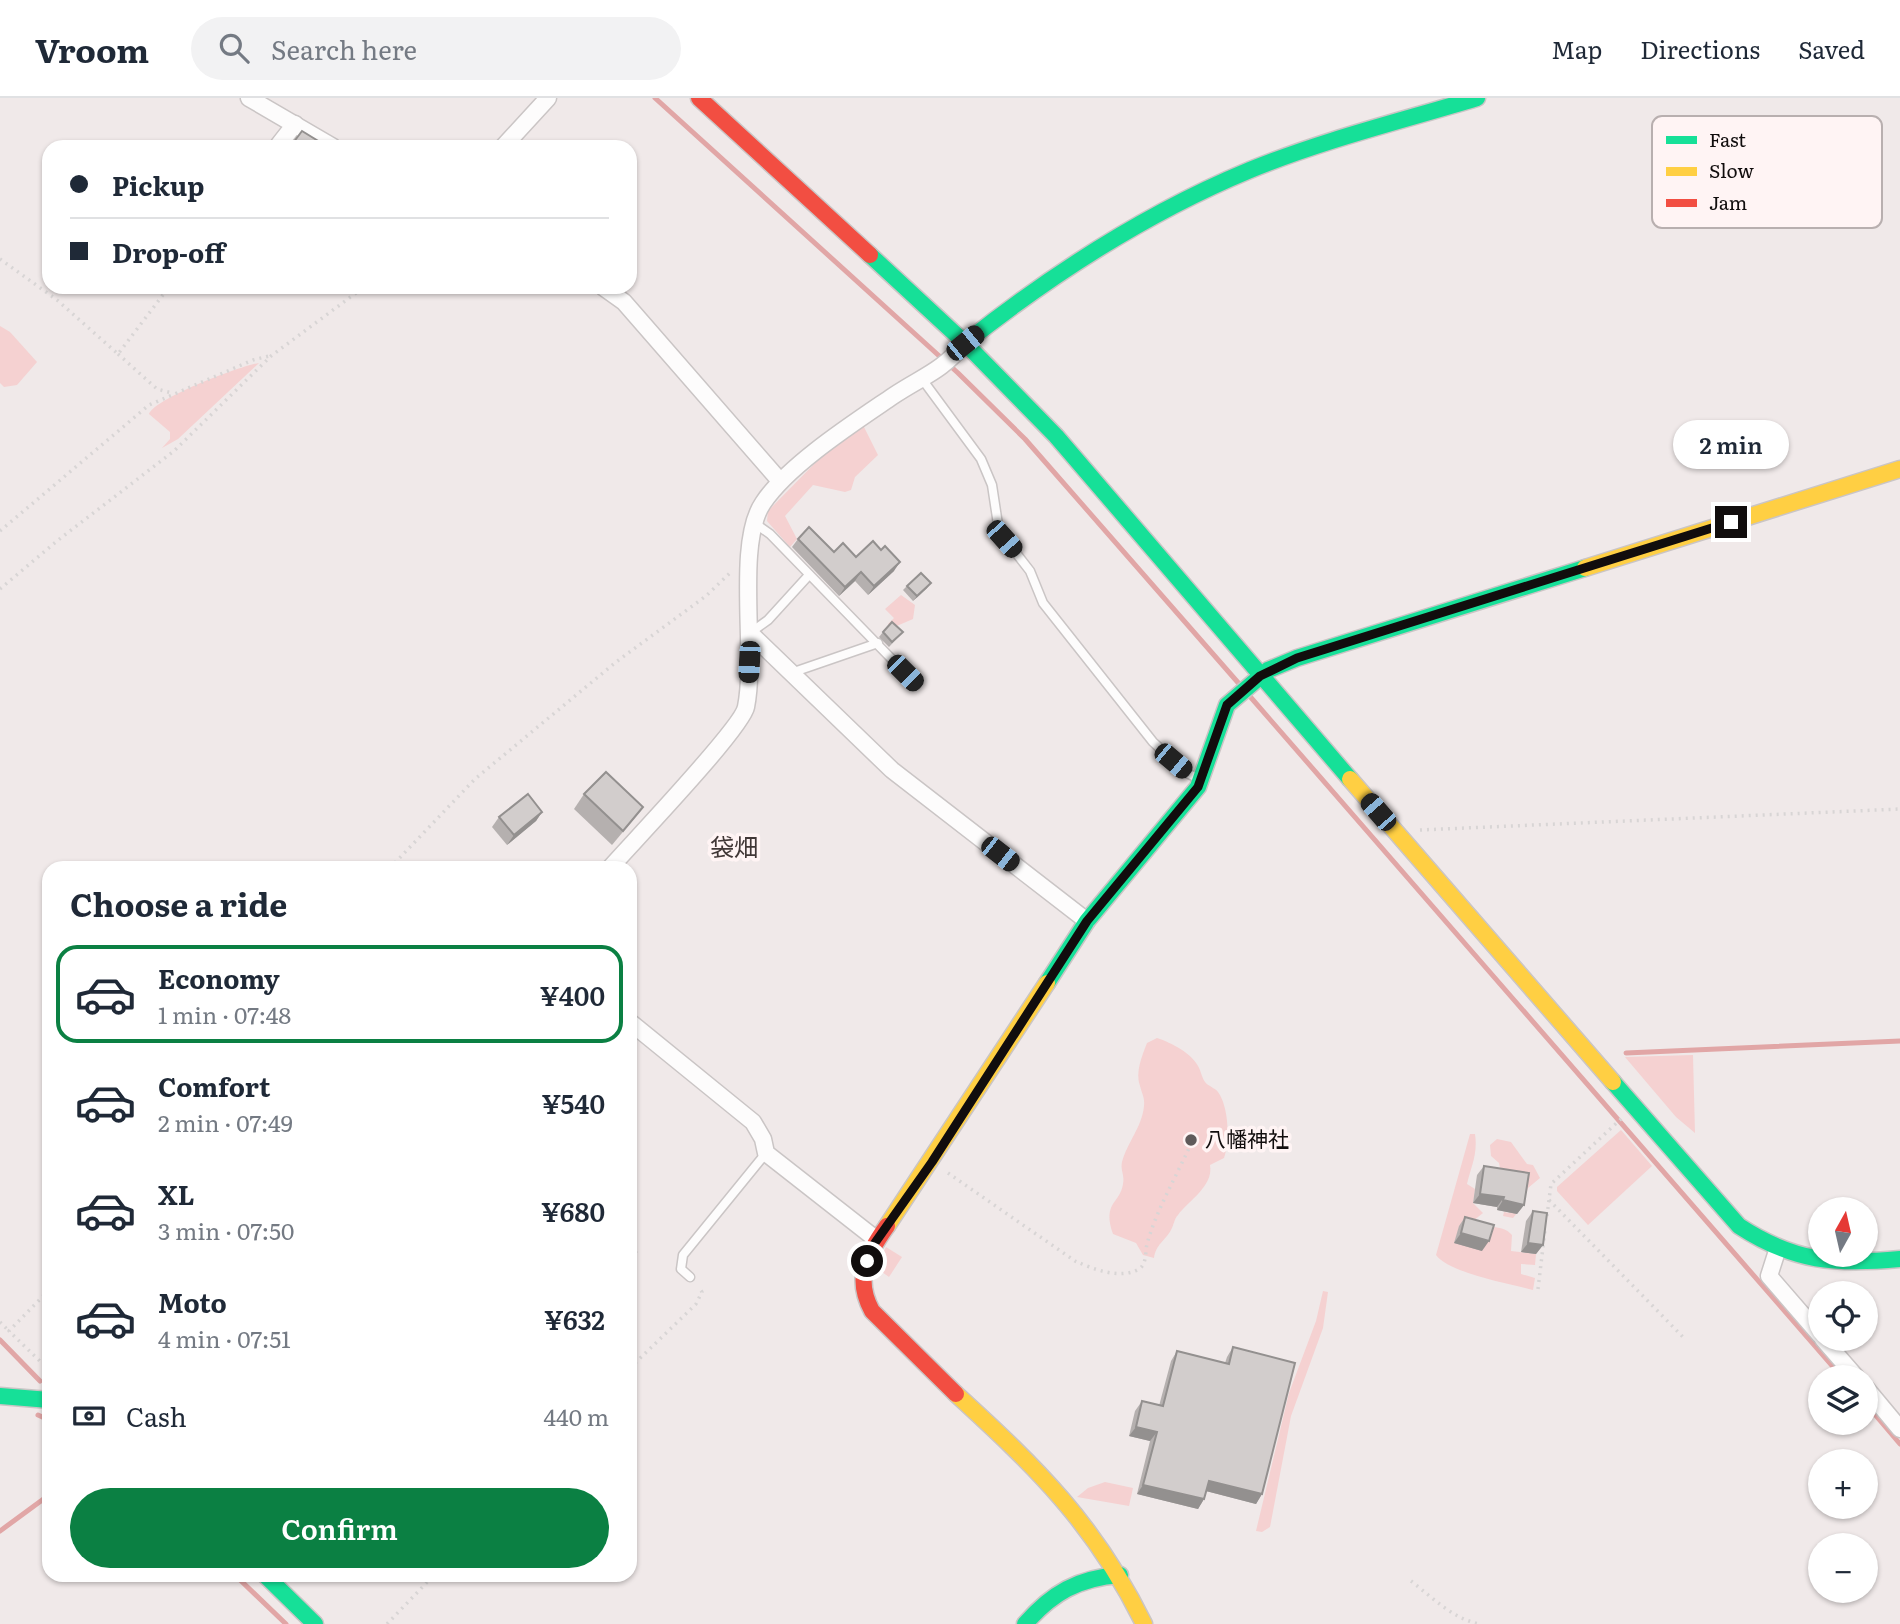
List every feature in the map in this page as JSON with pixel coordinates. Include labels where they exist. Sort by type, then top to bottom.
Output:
[{"type":"street","points":[[249,98],[321,140]]},
{"type":"street","points":[[509,140],[548,98]]},
{"type":"street","points":[[699,98],[965,343],[1056,436],[1250,684],[1395,831],[1739,1226],[1777,1251],[1803,1259],[1834,1262],[1900,1259]]},
{"type":"street","points":[[616,861],[743,716],[750,633],[748,550],[753,522],[762,504],[780,481],[866,415],[948,363],[965,343],[999,315],[1147,220],[1222,182],[1337,141],[1477,98]]},
{"type":"street","points":[[282,140],[295,124]]},
{"type":"street","points":[[613,294],[624,302],[780,481]]},
{"type":"street","points":[[1144,1624],[1120,1575],[1064,1497],[1032,1462],[872,1311],[863,1295],[863,1274],[877,1240],[932,1162],[1087,921],[1169,825],[1201,780],[1227,705],[1250,684],[1297,658],[1900,469]]},
{"type":"street","points":[[750,633],[892,770],[1087,921]]},
{"type":"street","points":[[637,1028],[753,1122],[763,1139],[766,1153],[877,1240]]},
{"type":"street","points":[[1777,1251],[1769,1276],[1808,1322]]},
{"type":"street","points":[[1833,1351],[1846,1365]]},
{"type":"street","points":[[0,1396],[42,1399]]},
{"type":"street","points":[[1878,1402],[1900,1429]]},
{"type":"street","points":[[1025,1624],[1048,1599],[1073,1582],[1086,1577],[1120,1575]]},
{"type":"street","points":[[272,1582],[315,1624]]},
{"type":"lane","points":[[922,379],[981,459],[992,485],[999,531],[1030,571],[1042,603],[1153,742],[1187,773],[1201,780]]},
{"type":"lane","points":[[753,522],[765,529],[915,683]]},
{"type":"lane","points":[[750,633],[768,620],[809,575]]},
{"type":"lane","points":[[791,673],[878,643]]},
{"type":"lane","points":[[690,1278],[681,1269],[683,1255],[766,1153]]},
{"type":"path","points":[[0,259],[42,289]]},
{"type":"path","points":[[49,294],[157,389],[176,393]]},
{"type":"path","points":[[118,354],[164,294]]},
{"type":"path","points":[[0,589],[57,541],[174,451],[271,356],[355,294]]},
{"type":"path","points":[[0,531],[149,405],[253,360],[271,356]]},
{"type":"path","points":[[397,861],[475,779],[615,662],[706,596],[748,550]]},
{"type":"path","points":[[1395,831],[1900,808]]},
{"type":"path","points":[[1538,1289],[1551,1184],[1617,1124]]},
{"type":"path","points":[[932,1162],[1075,1261],[1097,1271],[1138,1269],[1189,1148]]},
{"type":"path","points":[[1549,1200],[1683,1337]]},
{"type":"path","points":[[637,1361],[701,1298],[702,1292],[690,1278]]},
{"type":"path","points":[[9,1331],[42,1297]]},
{"type":"path","points":[[0,1322],[42,1363]]},
{"type":"path","points":[[1411,1581],[1449,1612],[1465,1621],[1479,1624]]},
{"type":"path","points":[[387,1624],[427,1582]]},
{"type":"shaded area","points":[[0,326],[10,332],[37,362],[17,385],[4,387],[0,383]]},
{"type":"shaded area","points":[[259,363],[178,439],[162,448],[170,439],[170,432],[149,414],[155,407],[200,384]]},
{"type":"shaded area","points":[[863,425],[878,455],[855,477],[851,490],[845,492],[813,485],[785,516],[797,539],[790,547],[767,521],[768,511],[818,460]]},
{"type":"shaded area","points":[[901,595],[915,605],[913,619],[892,628],[888,624],[894,618],[885,609]]},
{"type":"shaded area","points":[[1157,1038],[1191,1057],[1205,1082],[1218,1092],[1224,1106],[1228,1134],[1224,1158],[1210,1165],[1208,1180],[1177,1217],[1154,1258],[1143,1255],[1136,1243],[1113,1234],[1109,1216],[1123,1184],[1122,1162],[1143,1114],[1144,1101],[1138,1075],[1140,1064],[1147,1043]]},
{"type":"shaded area","points":[[1693,1055],[1695,1133],[1676,1117],[1625,1057]]},
{"type":"shaded area","points":[[1621,1130],[1652,1166],[1588,1225],[1557,1191],[1557,1187]]},
{"type":"shaded area","points":[[1470,1134],[1475,1134],[1476,1148],[1467,1184],[1475,1189],[1473,1203],[1483,1213],[1473,1221],[1508,1231],[1512,1235],[1511,1251],[1536,1254],[1535,1265],[1521,1264],[1521,1274],[1535,1278],[1533,1290],[1467,1272],[1436,1255]]},
{"type":"shaded area","points":[[1497,1139],[1511,1142],[1527,1164],[1533,1165],[1540,1178],[1528,1188],[1522,1207],[1513,1218],[1503,1216],[1504,1212],[1509,1213],[1499,1163],[1491,1156],[1490,1145]]},
{"type":"shaded area","points":[[886,1247],[902,1257],[889,1277],[875,1267]]},
{"type":"shaded area","points":[[1323,1291],[1328,1292],[1323,1328],[1291,1416],[1270,1527],[1262,1532],[1256,1531],[1289,1393],[1316,1321]]},
{"type":"shaded area","points":[[1105,1482],[1133,1488],[1129,1506],[1077,1497],[1088,1488]]},
{"type":"building","points":[[302,131],[317,140],[295,140]]},
{"type":"building","points":[[809,527],[834,552],[843,543],[856,557],[873,541],[881,550],[885,546],[900,562],[874,586],[861,572],[845,587],[798,539]]},
{"type":"building","points":[[921,573],[931,583],[917,596],[907,586]]},
{"type":"building","points":[[892,622],[903,632],[892,642],[883,632]]},
{"type":"building","points":[[606,772],[643,807],[623,831],[584,794]]},
{"type":"building","points":[[528,794],[542,812],[514,835],[499,817]]},
{"type":"building","points":[[1484,1166],[1529,1173],[1524,1205],[1503,1200],[1504,1197],[1480,1194]]},
{"type":"building","points":[[1533,1211],[1547,1213],[1543,1245],[1528,1243]]},
{"type":"building","points":[[1465,1217],[1494,1225],[1489,1241],[1461,1233]]},
{"type":"building","points":[[1233,1347],[1295,1363],[1262,1494],[1209,1481],[1204,1499],[1143,1485],[1157,1432],[1136,1427],[1142,1401],[1163,1406],[1177,1351],[1229,1364]]},
{"type":"waterway","points":[[655,98],[958,373],[1025,439],[1241,686]]},
{"type":"waterway","points":[[1247,693],[1832,1365]]},
{"type":"waterway","points":[[1626,1053],[1900,1041]]},
{"type":"waterway","points":[[0,1340],[40,1381]]},
{"type":"waterway","points":[[38,1415],[42,1417]]},
{"type":"waterway","points":[[1878,1418],[1900,1444]]},
{"type":"waterway","points":[[0,1531],[42,1500]]},
{"type":"waterway","points":[[242,1582],[286,1624]]},
{"type":"traffic: fast","points":[[965,343],[1066,269],[1137,225],[1211,187],[1306,149],[1477,98]]},
{"type":"traffic: fast","points":[[870,255],[965,343],[1056,436],[1350,779]]},
{"type":"traffic: fast","points":[[1047,983],[1087,921],[1198,787],[1227,705],[1268,670],[1297,658],[1585,568]]},
{"type":"traffic: fast","points":[[1613,1082],[1739,1226],[1778,1247],[1816,1258],[1835,1261],[1900,1259]]},
{"type":"traffic: fast","points":[[0,1396],[42,1399]]},
{"type":"traffic: fast","points":[[1025,1624],[1045,1604],[1067,1589],[1091,1580],[1120,1575]]},
{"type":"traffic: fast","points":[[272,1582],[315,1624]]},
{"type":"traffic: slow","points":[[1585,568],[1900,469]]},
{"type":"traffic: slow","points":[[1350,779],[1613,1082]]},
{"type":"traffic: slow","points":[[887,1226],[1047,983]]},
{"type":"traffic: slow","points":[[956,1394],[1013,1447],[1062,1499],[1105,1556],[1144,1624]]},
{"type":"traffic: jam","points":[[699,98],[870,255]]},
{"type":"traffic: jam","points":[[887,1226],[865,1267],[864,1288],[867,1299],[872,1311],[956,1394]]},
{"type":"place","name":"八幡神社","points":[[1191,1140]]},
{"type":"district","name":"袋畑","points":[[734,848]]},
{"type":"route","points":[[867,1261],[872,1247],[932,1162],[1087,921],[1198,787],[1227,705],[1250,684],[1268,670],[1297,658],[1731,522]]}]
